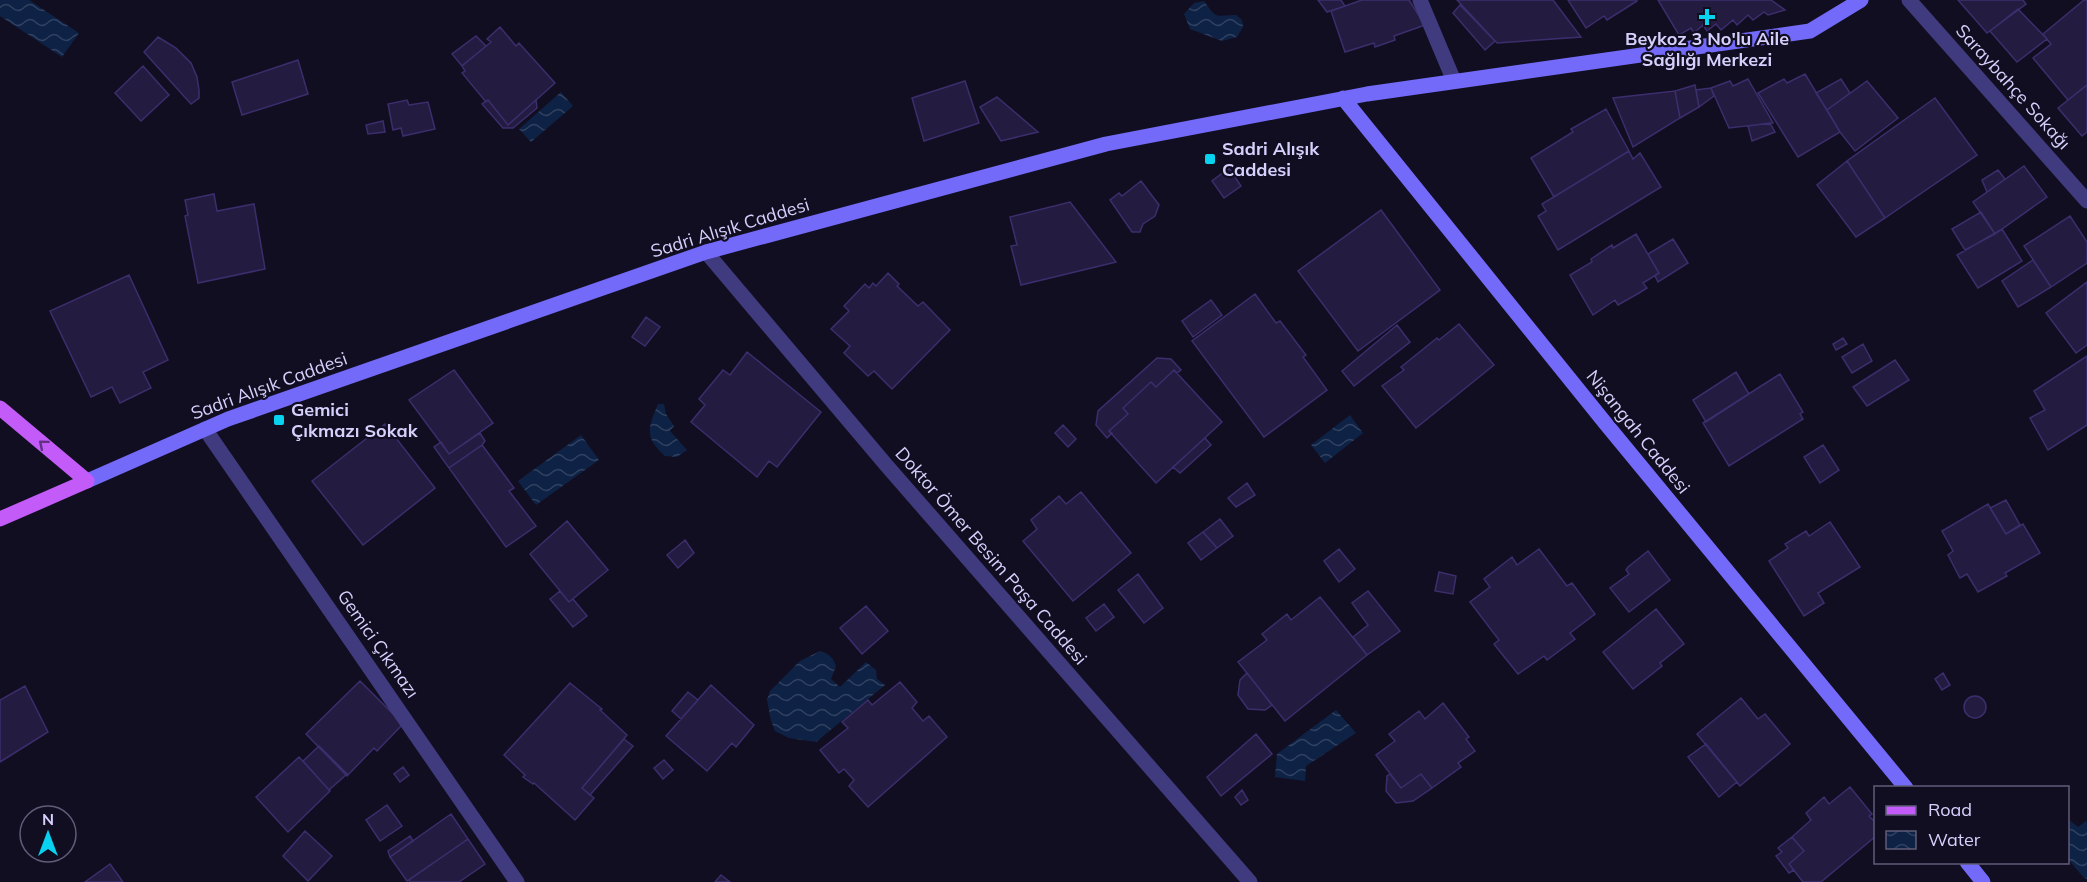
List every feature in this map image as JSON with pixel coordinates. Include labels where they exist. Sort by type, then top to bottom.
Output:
[{"type":"main road","points":[[0,408],[87,481],[0,519]]},
{"type":"street","points":[[1420,0],[1454,81]]},
{"type":"street","name":"Sadri Alışık Caddesi","points":[[87,481],[228,419],[706,252],[1106,144],[1344,98],[1810,31],[1861,0]]},
{"type":"street","name":"Saraybahçe Sokağı","points":[[1909,0],[2087,201]]},
{"type":"street","name":"Nişangah Caddesi","points":[[1344,98],[1606,424],[1904,786]]},
{"type":"street","name":"Doktor Ömer Besim Paşa Caddesi","points":[[706,252],[887,466],[1250,882]]},
{"type":"street","name":"Gemici Çıkmazı","points":[[205,429],[517,882]]},
{"type":"street","points":[[1969,864],[1983,882]]},
{"type":"water","points":[[0,0],[29,0],[79,33],[62,57],[0,16]]},
{"type":"water","points":[[1204,1],[1217,15],[1236,15],[1242,20],[1243,27],[1237,37],[1222,41],[1190,29],[1184,14],[1194,3]]},
{"type":"water","points":[[561,92],[573,106],[531,142],[519,129]]},
{"type":"water","points":[[658,404],[664,404],[666,414],[674,426],[670,431],[687,450],[677,457],[665,456],[651,438],[650,426]]},
{"type":"water","points":[[1350,415],[1363,433],[1325,463],[1311,445]]},
{"type":"water","points":[[581,435],[599,460],[536,505],[518,481]]},
{"type":"water","points":[[820,651],[828,654],[833,660],[836,666],[831,679],[840,687],[866,662],[876,670],[877,679],[885,685],[816,742],[789,738],[775,731],[767,700],[770,691],[800,661]]},
{"type":"water","points":[[1336,710],[1356,733],[1306,766],[1305,781],[1275,777],[1277,754]]},
{"type":"water","points":[[2069,820],[2078,827],[2086,821],[2087,823],[2087,879],[2069,860]]},
{"type":"building","points":[[1318,0],[1341,0],[1345,6],[1327,12]]},
{"type":"building","points":[[1362,0],[1409,0],[1425,25],[1394,36],[1395,40],[1375,47],[1374,43],[1345,52],[1331,11]]},
{"type":"building","points":[[1457,0],[1553,0],[1581,37],[1497,43]]},
{"type":"building","points":[[1568,0],[1637,1],[1607,20],[1604,16],[1586,28]]},
{"type":"building","name":"Beykoz 3 No'lu Aile Sağlığı Merkezi","points":[[1658,0],[1771,0],[1785,10],[1768,15],[1764,12],[1753,20],[1748,15],[1737,25],[1733,20],[1721,30],[1716,24],[1707,31],[1703,25],[1694,33],[1691,28],[1679,35]]},
{"type":"building","points":[[1958,0],[2023,0],[2026,4],[1987,33]]},
{"type":"building","points":[[2084,0],[2087,0],[2087,85],[2068,100],[2033,58],[2051,44],[2043,34]]},
{"type":"building","points":[[1460,5],[1495,41],[1485,50],[1453,13]]},
{"type":"building","points":[[2018,9],[2047,39],[2017,62],[1990,31]]},
{"type":"building","points":[[500,27],[516,46],[519,43],[555,83],[508,125],[462,73],[465,71],[462,66],[491,42],[487,39]]},
{"type":"building","points":[[476,36],[486,46],[462,66],[452,54]]},
{"type":"building","points":[[158,37],[176,48],[191,63],[197,77],[199,98],[191,104],[144,52]]},
{"type":"building","points":[[298,60],[308,94],[242,115],[232,82]]},
{"type":"building","points":[[143,66],[169,95],[141,121],[115,93]]},
{"type":"building","points":[[1805,74],[1840,132],[1798,157],[1758,93],[1784,79],[1787,83]]},
{"type":"building","points":[[1748,79],[1773,123],[1729,128],[1711,88],[1730,81],[1733,86]]},
{"type":"building","points":[[1841,79],[1850,93],[1827,110],[1816,93]]},
{"type":"building","points":[[965,81],[979,123],[924,141],[912,98]]},
{"type":"building","points":[[1867,81],[1898,118],[1855,151],[1827,110]]},
{"type":"building","points":[[1695,85],[1699,107],[1680,118],[1675,91]]},
{"type":"building","points":[[2087,85],[2087,132],[2082,136],[2058,108]]},
{"type":"building","points":[[1711,88],[1714,96],[1699,107],[1696,90]]},
{"type":"building","points":[[1675,91],[1680,118],[1633,147],[1613,98]]},
{"type":"building","points":[[997,97],[1038,132],[1001,141],[980,107]]},
{"type":"building","points":[[1935,98],[1977,155],[1885,218],[1847,161]]},
{"type":"building","points":[[407,100],[409,105],[428,102],[435,129],[403,136],[401,128],[393,130],[388,104]]},
{"type":"building","points":[[488,100],[508,125],[536,100],[537,108],[513,128],[503,128],[482,104]]},
{"type":"building","points":[[1606,109],[1629,151],[1554,197],[1531,158],[1573,132],[1571,129]]},
{"type":"building","points":[[383,121],[385,132],[368,134],[366,125]]},
{"type":"building","points":[[1770,123],[1775,132],[1752,141],[1748,126]]},
{"type":"building","points":[[1629,151],[1633,159],[1640,153],[1661,187],[1558,250],[1538,216],[1546,211],[1542,204]]},
{"type":"building","points":[[1847,161],[1885,218],[1856,237],[1817,185]]},
{"type":"building","points":[[2024,166],[2047,197],[1995,234],[1973,202]]},
{"type":"building","points":[[1229,168],[1241,186],[1224,198],[1212,181]]},
{"type":"building","points":[[1998,170],[2005,179],[1987,192],[1982,180]]},
{"type":"building","points":[[1141,181],[1159,205],[1155,216],[1143,224],[1140,232],[1132,232],[1110,200],[1119,193],[1122,196]]},
{"type":"building","points":[[214,194],[217,211],[254,204],[265,269],[198,283],[185,216],[188,215],[185,200]]},
{"type":"building","points":[[1070,202],[1116,262],[1021,285],[1011,246],[1017,245],[1010,217]]},
{"type":"building","points":[[1381,210],[1440,290],[1358,351],[1298,271]]},
{"type":"building","points":[[1981,212],[1995,234],[1965,250],[1952,229]]},
{"type":"building","points":[[2070,216],[2087,242],[2087,263],[2051,287],[2024,246]]},
{"type":"building","points":[[2002,229],[2022,261],[1978,288],[1957,255]]},
{"type":"building","points":[[1636,234],[1659,273],[1643,283],[1647,288],[1618,305],[1615,300],[1593,315],[1570,275],[1592,262],[1591,259],[1612,245],[1613,248]]},
{"type":"building","points":[[1673,239],[1688,263],[1658,282],[1655,276],[1659,273],[1648,254]]},
{"type":"building","points":[[2033,260],[2051,287],[2018,307],[2002,281]]},
{"type":"building","points":[[888,273],[899,284],[897,286],[918,306],[923,302],[950,330],[892,389],[874,371],[868,376],[844,353],[850,346],[831,329],[849,311],[844,306],[865,284],[869,288],[873,283],[876,286]]},
{"type":"building","points":[[129,275],[168,360],[143,372],[151,388],[120,403],[112,387],[91,397],[50,311]]},
{"type":"building","points":[[2087,282],[2087,345],[2076,353],[2046,313]]},
{"type":"building","points":[[1255,294],[1276,323],[1280,321],[1306,355],[1303,357],[1327,390],[1264,437],[1192,341]]},
{"type":"building","points":[[1211,300],[1222,315],[1193,337],[1182,321]]},
{"type":"building","points":[[646,317],[660,327],[645,346],[632,337]]},
{"type":"building","points":[[1459,324],[1494,365],[1416,428],[1382,386],[1404,370],[1401,367],[1437,338],[1439,340]]},
{"type":"building","points":[[1397,325],[1410,342],[1354,386],[1342,371]]},
{"type":"building","points":[[1843,338],[1847,344],[1836,350],[1833,344]]},
{"type":"building","points":[[1863,344],[1872,361],[1852,373],[1842,357]]},
{"type":"building","points":[[747,352],[821,412],[777,467],[769,461],[757,477],[691,422],[705,405],[699,399],[723,370],[730,375]]},
{"type":"building","points":[[2087,356],[2087,425],[2048,450],[2030,418],[2045,410],[2034,391]]},
{"type":"building","points":[[1157,358],[1171,359],[1181,370],[1177,373],[1174,370],[1156,387],[1151,382],[1123,408],[1128,414],[1109,431],[1112,433],[1107,438],[1096,425],[1098,411]]},
{"type":"building","points":[[1895,360],[1909,380],[1867,406],[1853,387]]},
{"type":"building","points":[[454,370],[493,423],[449,454],[409,400]]},
{"type":"building","points":[[1174,370],[1222,422],[1156,483],[1109,431],[1128,414],[1123,408],[1151,382],[1156,387]]},
{"type":"building","points":[[1736,372],[1749,394],[1706,422],[1693,400]]},
{"type":"building","points":[[1780,374],[1803,412],[1800,414],[1803,419],[1729,466],[1703,423]]},
{"type":"building","points":[[385,424],[435,488],[363,545],[312,481]]},
{"type":"building","points":[[1063,425],[1076,439],[1068,447],[1055,433]]},
{"type":"building","points":[[480,433],[485,441],[482,445],[449,468],[434,447],[441,442],[449,454]]},
{"type":"building","points":[[1205,438],[1211,445],[1180,473],[1173,467]]},
{"type":"building","points":[[482,445],[514,488],[509,491],[536,526],[506,547],[449,468]]},
{"type":"building","points":[[1823,445],[1839,470],[1820,483],[1804,457]]},
{"type":"building","points":[[1247,483],[1255,495],[1236,507],[1228,498]]},
{"type":"building","points":[[1081,492],[1131,553],[1073,601],[1023,541],[1037,529],[1031,520],[1059,496],[1066,504]]},
{"type":"building","points":[[2006,500],[2020,525],[2006,534],[1990,508]]},
{"type":"building","points":[[1988,504],[2006,534],[2023,524],[2040,553],[2005,573],[2007,576],[1978,592],[1967,574],[1960,578],[1948,555],[1953,551],[1942,531]]},
{"type":"building","points":[[1220,519],[1233,536],[1217,548],[1203,532]]},
{"type":"building","points":[[567,521],[608,570],[569,602],[530,554]]},
{"type":"building","points":[[1830,522],[1860,567],[1818,593],[1824,603],[1804,616],[1769,561],[1788,548],[1785,544],[1806,531],[1809,536]]},
{"type":"building","points":[[1203,532],[1217,548],[1201,560],[1188,543]]},
{"type":"building","points":[[685,540],[694,553],[678,568],[667,555]]},
{"type":"building","points":[[1339,549],[1355,569],[1339,582],[1324,561]]},
{"type":"building","points":[[1539,549],[1567,586],[1572,583],[1595,614],[1570,633],[1575,639],[1547,660],[1544,656],[1518,674],[1494,644],[1499,640],[1470,602],[1490,587],[1484,579],[1512,557],[1517,565]]},
{"type":"building","points":[[1648,551],[1670,580],[1629,612],[1610,588],[1629,574],[1626,570],[1628,567]]},
{"type":"building","points":[[1439,572],[1456,576],[1453,594],[1435,591]]},
{"type":"building","points":[[1138,574],[1163,608],[1144,623],[1118,590]]},
{"type":"building","points":[[560,591],[569,602],[573,599],[587,616],[573,627],[550,599]]},
{"type":"building","points":[[1368,591],[1400,631],[1367,655],[1353,637],[1368,625],[1352,603]]},
{"type":"building","points":[[1320,597],[1367,655],[1285,721],[1238,662],[1267,640],[1262,634],[1287,614],[1291,620]]},
{"type":"building","points":[[1104,604],[1114,617],[1096,631],[1086,618]]},
{"type":"building","points":[[866,606],[888,631],[862,654],[840,628]]},
{"type":"building","points":[[1656,609],[1684,644],[1660,663],[1662,666],[1633,689],[1603,652]]},
{"type":"building","points":[[1247,673],[1272,705],[1265,710],[1248,709],[1238,695],[1240,680]]},
{"type":"building","points":[[1943,673],[1950,685],[1942,690],[1935,679]]},
{"type":"building","points":[[360,681],[403,724],[377,751],[374,748],[347,776],[306,734]]},
{"type":"building","points":[[900,682],[917,702],[912,708],[923,721],[929,716],[947,737],[868,807],[849,786],[854,780],[844,769],[839,773],[820,750],[848,728],[842,722],[868,700],[872,705]]},
{"type":"building","points":[[570,683],[602,709],[600,710],[627,735],[582,788],[594,798],[575,820],[534,783],[523,777],[525,775],[504,755]]},
{"type":"building","points":[[711,685],[754,725],[736,747],[732,743],[707,771],[666,736]]},
{"type":"building","points":[[25,686],[48,732],[0,762],[0,700]]},
{"type":"building","points":[[688,692],[698,700],[681,719],[672,711]]},
{"type":"building","points":[[1975,696],[1985,703],[1986,707],[1979,717],[1975,718],[1965,711],[1964,707],[1971,697]]},
{"type":"building","points":[[1741,698],[1758,719],[1765,714],[1790,744],[1740,786],[1697,734]]},
{"type":"building","points":[[1443,703],[1469,737],[1466,739],[1475,751],[1458,763],[1461,767],[1432,788],[1421,774],[1401,788],[1376,755],[1395,741],[1389,734],[1419,711],[1425,719]]},
{"type":"building","points":[[1256,734],[1272,754],[1221,796],[1207,777]]},
{"type":"building","points":[[624,739],[633,746],[590,795],[582,788]]},
{"type":"building","points":[[1706,744],[1737,782],[1719,797],[1688,757]]},
{"type":"building","points":[[319,746],[347,774],[329,790],[303,761]]},
{"type":"building","points":[[299,757],[330,791],[288,832],[256,797]]},
{"type":"building","points":[[664,760],[673,770],[663,779],[654,768]]},
{"type":"building","points":[[403,767],[409,775],[400,782],[394,774]]},
{"type":"building","points":[[1390,774],[1401,788],[1421,774],[1432,788],[1413,801],[1396,803],[1386,791],[1387,776]]},
{"type":"building","points":[[1850,787],[1872,814],[1869,816],[1874,821],[1874,838],[1821,882],[1803,882],[1789,864],[1804,851],[1792,837],[1811,820],[1806,813],[1824,797],[1829,804]]},
{"type":"building","points":[[1242,790],[1248,800],[1241,805],[1235,797]]},
{"type":"building","points":[[387,805],[402,826],[380,841],[366,820]]},
{"type":"building","points":[[451,814],[468,839],[407,881],[390,857]]},
{"type":"building","points":[[305,831],[332,856],[308,881],[283,856]]},
{"type":"building","points":[[410,836],[413,841],[390,857],[388,851]]},
{"type":"building","points":[[1792,837],[1804,851],[1789,864],[1794,870],[1789,873],[1776,856],[1782,852],[1778,848]]},
{"type":"building","points":[[468,839],[485,864],[459,882],[410,882],[409,880]]},
{"type":"building","points":[[110,864],[123,882],[85,882]]},
{"type":"building","points":[[721,875],[730,882],[715,882]]},
{"type":"place","name":"Beykoz 3 No'lu Aile Sağlığı Merkezi","points":[[1707,17]]},
{"type":"place","name":"Sadri Alışık Caddesi","points":[[1210,159]]},
{"type":"place","name":"Gemici Çıkmazı Sokak","points":[[279,420]]}]
